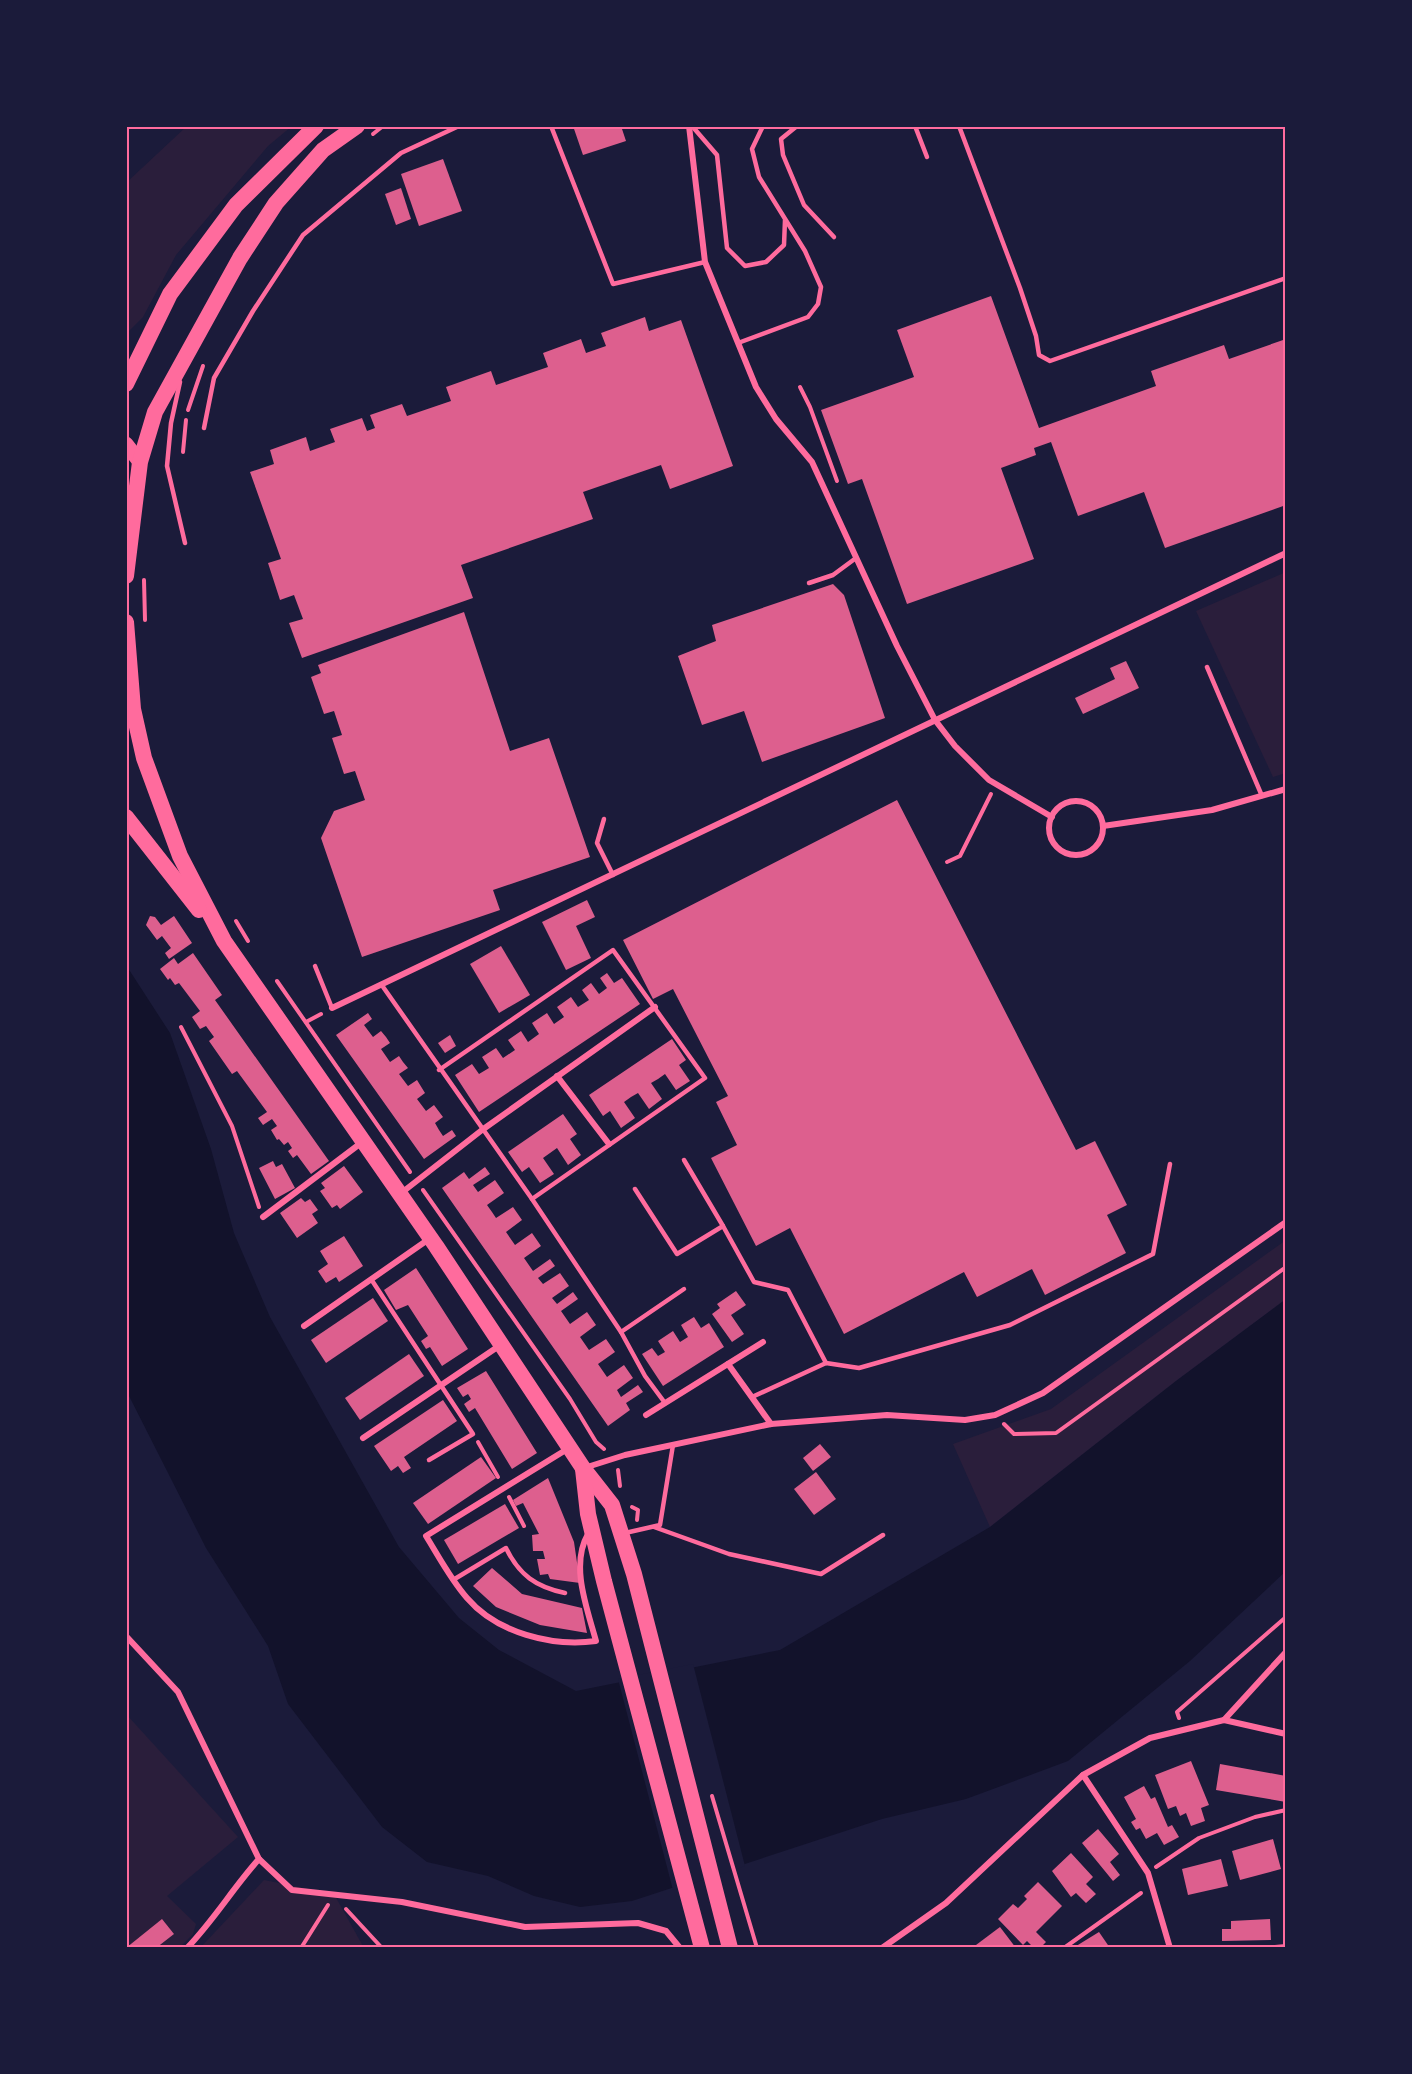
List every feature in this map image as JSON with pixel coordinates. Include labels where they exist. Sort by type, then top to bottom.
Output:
[{"type":"highway","points":[[126,384],[131,360],[170,294],[236,205],[316,126]]},
{"type":"highway","points":[[126,576],[140,462],[155,412],[181,361],[240,258],[276,203],[323,150],[357,126]]},
{"type":"highway","points":[[126,622],[133,709],[144,758],[180,856],[224,941]]},
{"type":"highway","points":[[126,817],[224,941],[361,1143],[430,1238],[583,1468],[612,1505],[659,1671],[730,1948]]},
{"type":"highway","points":[[583,1468],[592,1528],[702,1948]]},
{"type":"main road","points":[[126,444],[140,462]]},
{"type":"street","points":[[691,126],[705,262],[756,387],[776,419],[812,462],[935,720],[955,746],[989,780],[1052,818]]},
{"type":"street","points":[[332,1008],[1286,553]]},
{"type":"street","points":[[1103,826],[1212,810],[1286,789]]},
{"type":"street","points":[[1082,802],[1096,810],[1103,826],[1101,839],[1095,848],[1086,853],[1070,854],[1057,847],[1051,838],[1052,818],[1062,806],[1082,802]]},
{"type":"street","points":[[399,1194],[482,1130],[655,1007]]},
{"type":"street","points":[[557,1076],[609,1144]]},
{"type":"street","points":[[263,1217],[361,1143]]},
{"type":"street","points":[[583,1468],[673,1445],[771,1424],[887,1415],[965,1420],[995,1415],[1044,1393],[1286,1222]]},
{"type":"street","points":[[304,1326],[430,1238]]},
{"type":"street","points":[[646,1415],[763,1342]]},
{"type":"street","points":[[363,1438],[502,1344]]},
{"type":"street","points":[[728,1364],[771,1424]]},
{"type":"street","points":[[571,1447],[426,1536],[453,1580],[481,1611],[512,1629],[548,1640],[580,1643],[596,1641],[583,1594],[580,1548],[592,1528]]},
{"type":"street","points":[[126,1636],[178,1692],[259,1859],[292,1890],[402,1902],[525,1927],[638,1923],[666,1930],[680,1948]]},
{"type":"street","points":[[1224,1720],[1286,1652]]},
{"type":"street","points":[[882,1948],[946,1903],[1083,1774],[1150,1738],[1224,1720],[1286,1734]]},
{"type":"street","points":[[1083,1774],[1148,1873],[1167,1947]]},
{"type":"street","points":[[187,1948],[208,1926],[232,1889],[259,1859]]},
{"type":"street","points":[[1275,1948],[1286,1947]]},
{"type":"lane","points":[[204,428],[214,378],[253,311],[303,236],[401,153],[459,126]]},
{"type":"lane","points":[[551,126],[613,284],[705,262]]},
{"type":"lane","points":[[691,126],[717,155],[727,248],[745,266],[766,262],[784,245],[785,218]]},
{"type":"lane","points":[[738,343],[808,317],[818,304],[821,287],[805,251],[759,177],[752,149],[763,126]]},
{"type":"lane","points":[[797,126],[781,139],[783,155],[804,206],[834,237]]},
{"type":"lane","points":[[915,126],[927,157]]},
{"type":"lane","points":[[959,126],[1026,307],[1036,336],[1039,355],[1050,361],[1286,278]]},
{"type":"lane","points":[[181,361],[167,466],[185,543]]},
{"type":"lane","points":[[808,583],[833,575],[856,558]]},
{"type":"lane","points":[[1207,667],[1262,796]]},
{"type":"lane","points":[[604,819],[597,843],[613,875]]},
{"type":"lane","points":[[439,1070],[613,950],[655,1007],[705,1078],[532,1199]]},
{"type":"lane","points":[[315,966],[332,1008]]},
{"type":"lane","points":[[381,984],[439,1070],[532,1199],[621,1332],[645,1376],[665,1403]]},
{"type":"lane","points":[[684,1160],[754,1282],[788,1290],[826,1363]]},
{"type":"lane","points":[[752,1397],[826,1363],[858,1368],[1010,1325],[1154,1254],[1170,1164]]},
{"type":"lane","points":[[635,1189],[677,1254],[723,1226]]},
{"type":"lane","points":[[371,1280],[473,1434],[429,1460]]},
{"type":"lane","points":[[621,1332],[684,1289]]},
{"type":"lane","points":[[622,1534],[660,1525],[673,1445]]},
{"type":"lane","points":[[654,1527],[729,1554],[821,1574],[883,1535]]},
{"type":"lane","points":[[453,1580],[506,1548],[514,1565],[531,1582],[565,1593]]},
{"type":"path","points":[[144,576],[146,624]]},
{"type":"path","points":[[947,862],[960,856],[996,783]]},
{"type":"path","points":[[236,920],[254,950]]},
{"type":"path","points":[[273,977],[570,1399],[596,1442],[612,1460]]},
{"type":"path","points":[[181,1027],[232,1125],[263,1217]]},
{"type":"path","points":[[1014,1434],[1056,1433],[1286,1267]]},
{"type":"path","points":[[1182,1730],[1177,1713],[1286,1617]]},
{"type":"path","points":[[1148,1873],[1199,1838],[1255,1817],[1286,1810]]},
{"type":"path","points":[[738,1883],[757,1948]]},
{"type":"path","points":[[1064,1948],[1152,1886]]},
{"type":"path","points":[[301,1948],[334,1894],[382,1948]]},
{"type":"shaded area","points":[[187,126],[292,126],[268,146],[176,255],[143,317],[126,334],[126,183]]},
{"type":"shaded area","points":[[1286,572],[1286,773],[1273,777],[1196,611]]},
{"type":"shaded area","points":[[126,965],[170,1033],[211,1149],[234,1233],[270,1317],[399,1547],[459,1618],[499,1650],[576,1691],[780,1650],[990,1527],[1176,1381],[1286,1299],[1286,1571],[1190,1661],[1068,1761],[966,1799],[882,1819],[632,1901],[580,1907],[534,1896],[488,1876],[427,1862],[382,1827],[288,1704],[268,1646],[206,1548],[126,1390]]},
{"type":"shaded area","points":[[1286,1240],[1286,1299],[1176,1381],[990,1527],[953,1444],[1051,1409]]},
{"type":"shaded area","points":[[126,1714],[238,1837],[167,1896],[196,1924],[193,1934],[179,1948],[126,1948]]},
{"type":"shaded area","points":[[264,1880],[334,1894],[364,1948],[200,1948]]},
{"type":"pier","points":[[693,1664],[745,1866],[673,1890],[618,1679]]},
{"type":"building","points":[[573,126],[621,126],[626,141],[583,155]]},
{"type":"building","points":[[443,159],[462,211],[419,226],[401,174]]},
{"type":"building","points":[[401,188],[411,219],[396,225],[385,194]]},
{"type":"building","points":[[991,296],[1039,428],[1156,386],[1151,371],[1224,345],[1229,359],[1286,339],[1286,505],[1165,548],[1144,492],[1078,516],[1051,442],[1034,448],[1036,455],[1001,468],[1034,559],[907,604],[862,479],[848,484],[821,410],[914,377],[897,330]]},
{"type":"building","points":[[645,317],[649,331],[681,320],[733,466],[670,489],[661,465],[583,492],[593,519],[461,565],[473,598],[302,658],[289,623],[303,619],[294,595],[280,600],[268,563],[281,559],[250,472],[274,464],[270,450],[306,437],[310,451],[335,442],[330,429],[362,418],[367,431],[375,428],[370,415],[402,404],[407,416],[451,401],[446,387],[491,371],[496,385],[548,367],[543,353],[581,339],[586,353],[606,346],[601,333]]},
{"type":"building","points":[[833,584],[844,595],[885,718],[762,762],[744,711],[702,725],[678,656],[716,641],[712,625]]},
{"type":"building","points":[[464,612],[510,751],[549,738],[590,857],[493,890],[500,910],[362,957],[321,838],[334,811],[365,800],[355,771],[344,774],[332,738],[342,735],[334,711],[324,714],[311,677],[321,673],[318,665]]},
{"type":"building","points":[[1126,661],[1139,688],[1083,714],[1075,698],[1115,679],[1110,668]]},
{"type":"building","points":[[897,800],[1076,1150],[1095,1141],[1127,1205],[1107,1215],[1126,1253],[1045,1295],[1032,1269],[977,1297],[964,1272],[844,1334],[790,1228],[756,1246],[711,1158],[737,1145],[716,1102],[728,1096],[673,989],[653,999],[623,940]]},
{"type":"building","points":[[587,900],[595,917],[576,926],[591,958],[566,970],[542,922]]},
{"type":"building","points":[[150,916],[155,917],[161,925],[174,916],[192,943],[169,959],[165,953],[171,948],[162,936],[157,940],[146,925]]},
{"type":"building","points":[[501,946],[530,995],[499,1013],[470,964]]},
{"type":"building","points":[[193,953],[222,995],[215,1000],[329,1161],[311,1174],[297,1155],[293,1158],[288,1151],[292,1148],[288,1142],[284,1145],[279,1139],[277,1140],[271,1130],[277,1126],[272,1119],[263,1125],[258,1118],[267,1112],[237,1071],[232,1074],[209,1041],[214,1037],[206,1026],[200,1029],[192,1017],[200,1011],[179,983],[175,985],[170,978],[168,980],[160,969],[174,958],[178,964]]},
{"type":"building","points":[[607,973],[614,983],[622,978],[640,1004],[479,1112],[455,1075],[472,1064],[479,1074],[489,1068],[482,1057],[496,1048],[503,1058],[515,1050],[508,1040],[521,1031],[528,1042],[539,1034],[532,1023],[547,1013],[554,1024],[564,1017],[557,1007],[571,997],[578,1007],[589,1000],[582,990],[591,983],[599,994],[607,988],[600,978]]},
{"type":"building","points":[[368,1013],[372,1019],[364,1025],[373,1037],[381,1031],[386,1037],[390,1043],[381,1049],[390,1062],[399,1056],[408,1068],[399,1074],[408,1086],[417,1080],[425,1093],[417,1099],[426,1111],[434,1105],[443,1117],[435,1123],[443,1136],[452,1130],[456,1136],[424,1159],[336,1035]]},
{"type":"building","points":[[450,1035],[456,1046],[445,1053],[438,1043]]},
{"type":"building","points":[[672,1039],[686,1060],[679,1065],[690,1081],[676,1090],[665,1074],[651,1083],[662,1099],[649,1109],[638,1093],[631,1097],[624,1102],[635,1118],[621,1128],[610,1111],[603,1116],[589,1095]]},
{"type":"building","points":[[563,1114],[577,1134],[570,1139],[581,1155],[568,1165],[557,1148],[543,1158],[554,1174],[540,1183],[529,1167],[522,1172],[508,1152]]},
{"type":"building","points":[[273,1161],[276,1167],[282,1164],[295,1188],[275,1199],[259,1168]]},
{"type":"building","points":[[344,1166],[363,1192],[340,1209],[337,1205],[332,1208],[320,1191],[325,1188],[321,1183]]},
{"type":"building","points":[[485,1167],[490,1174],[473,1185],[478,1192],[495,1180],[504,1193],[487,1205],[496,1218],[513,1207],[522,1220],[506,1232],[515,1245],[532,1233],[541,1246],[524,1258],[533,1271],[550,1259],[555,1266],[538,1278],[543,1284],[560,1273],[569,1286],[552,1298],[557,1304],[573,1292],[578,1299],[561,1311],[570,1324],[587,1312],[596,1325],[580,1337],[589,1350],[606,1339],[615,1352],[598,1364],[607,1377],[624,1365],[633,1378],[617,1390],[621,1397],[638,1385],[643,1392],[626,1403],[630,1410],[608,1426],[442,1188],[464,1172],[469,1179]]},
{"type":"building","points":[[301,1198],[305,1202],[310,1199],[318,1210],[312,1214],[318,1223],[297,1238],[280,1213]]},
{"type":"building","points":[[344,1236],[363,1266],[339,1282],[336,1277],[326,1283],[318,1271],[328,1264],[320,1251]]},
{"type":"building","points":[[416,1268],[468,1349],[442,1366],[430,1347],[426,1349],[421,1341],[428,1336],[408,1305],[396,1310],[384,1290]]},
{"type":"building","points":[[736,1291],[746,1305],[731,1315],[744,1334],[732,1342],[712,1314],[720,1308],[717,1304]]},
{"type":"building","points":[[373,1298],[388,1321],[326,1363],[311,1340]]},
{"type":"building","points":[[694,1317],[701,1328],[709,1323],[724,1347],[663,1386],[642,1354],[652,1348],[658,1356],[665,1352],[658,1341],[673,1331],[680,1342],[688,1337],[681,1325]]},
{"type":"building","points":[[409,1354],[424,1376],[360,1420],[345,1398]]},
{"type":"building","points":[[486,1371],[537,1453],[512,1469],[475,1408],[469,1412],[464,1404],[471,1399],[468,1394],[463,1397],[457,1388]]},
{"type":"building","points":[[443,1400],[457,1421],[404,1457],[411,1468],[403,1473],[398,1466],[391,1471],[374,1446]]},
{"type":"building","points":[[820,1444],[831,1457],[813,1471],[803,1458]]},
{"type":"building","points":[[481,1457],[496,1478],[428,1524],[413,1503]]},
{"type":"building","points":[[816,1472],[836,1499],[814,1515],[794,1489]]},
{"type":"building","points":[[548,1478],[574,1542],[580,1583],[550,1579],[548,1574],[540,1575],[537,1559],[545,1559],[543,1551],[533,1551],[532,1535],[539,1534],[523,1503],[516,1506],[513,1500]]},
{"type":"building","points":[[505,1504],[519,1528],[458,1564],[444,1540]]},
{"type":"building","points":[[492,1568],[522,1594],[582,1608],[587,1633],[540,1625],[496,1607],[473,1586]]},
{"type":"building","points":[[1191,1761],[1209,1805],[1201,1808],[1205,1821],[1191,1826],[1186,1813],[1180,1816],[1176,1806],[1168,1809],[1155,1775]]},
{"type":"building","points":[[1220,1764],[1286,1776],[1286,1802],[1216,1790]]},
{"type":"building","points":[[1144,1786],[1151,1799],[1155,1797],[1168,1827],[1172,1825],[1179,1837],[1164,1845],[1157,1833],[1146,1839],[1140,1828],[1136,1830],[1131,1822],[1136,1819],[1124,1797]]},
{"type":"building","points":[[1098,1829],[1119,1854],[1110,1862],[1120,1875],[1113,1881],[1082,1843]]},
{"type":"building","points":[[1273,1839],[1281,1869],[1240,1880],[1232,1851]]},
{"type":"building","points":[[1071,1853],[1093,1877],[1086,1884],[1096,1894],[1086,1903],[1076,1893],[1071,1897],[1052,1871]]},
{"type":"building","points":[[1221,1859],[1228,1886],[1188,1895],[1182,1869]]},
{"type":"building","points":[[1038,1882],[1062,1906],[1036,1932],[1046,1942],[1040,1948],[1034,1948],[1027,1941],[1023,1945],[998,1919],[1013,1904],[1018,1908],[1027,1899],[1024,1896]]},
{"type":"building","points":[[162,1919],[174,1934],[156,1948],[126,1948]]},
{"type":"building","points":[[1270,1919],[1271,1940],[1222,1941],[1222,1929],[1231,1929],[1231,1921]]},
{"type":"building","points":[[1000,1927],[1016,1948],[972,1948]]},
{"type":"building","points":[[1099,1932],[1110,1948],[1073,1948]]}]
